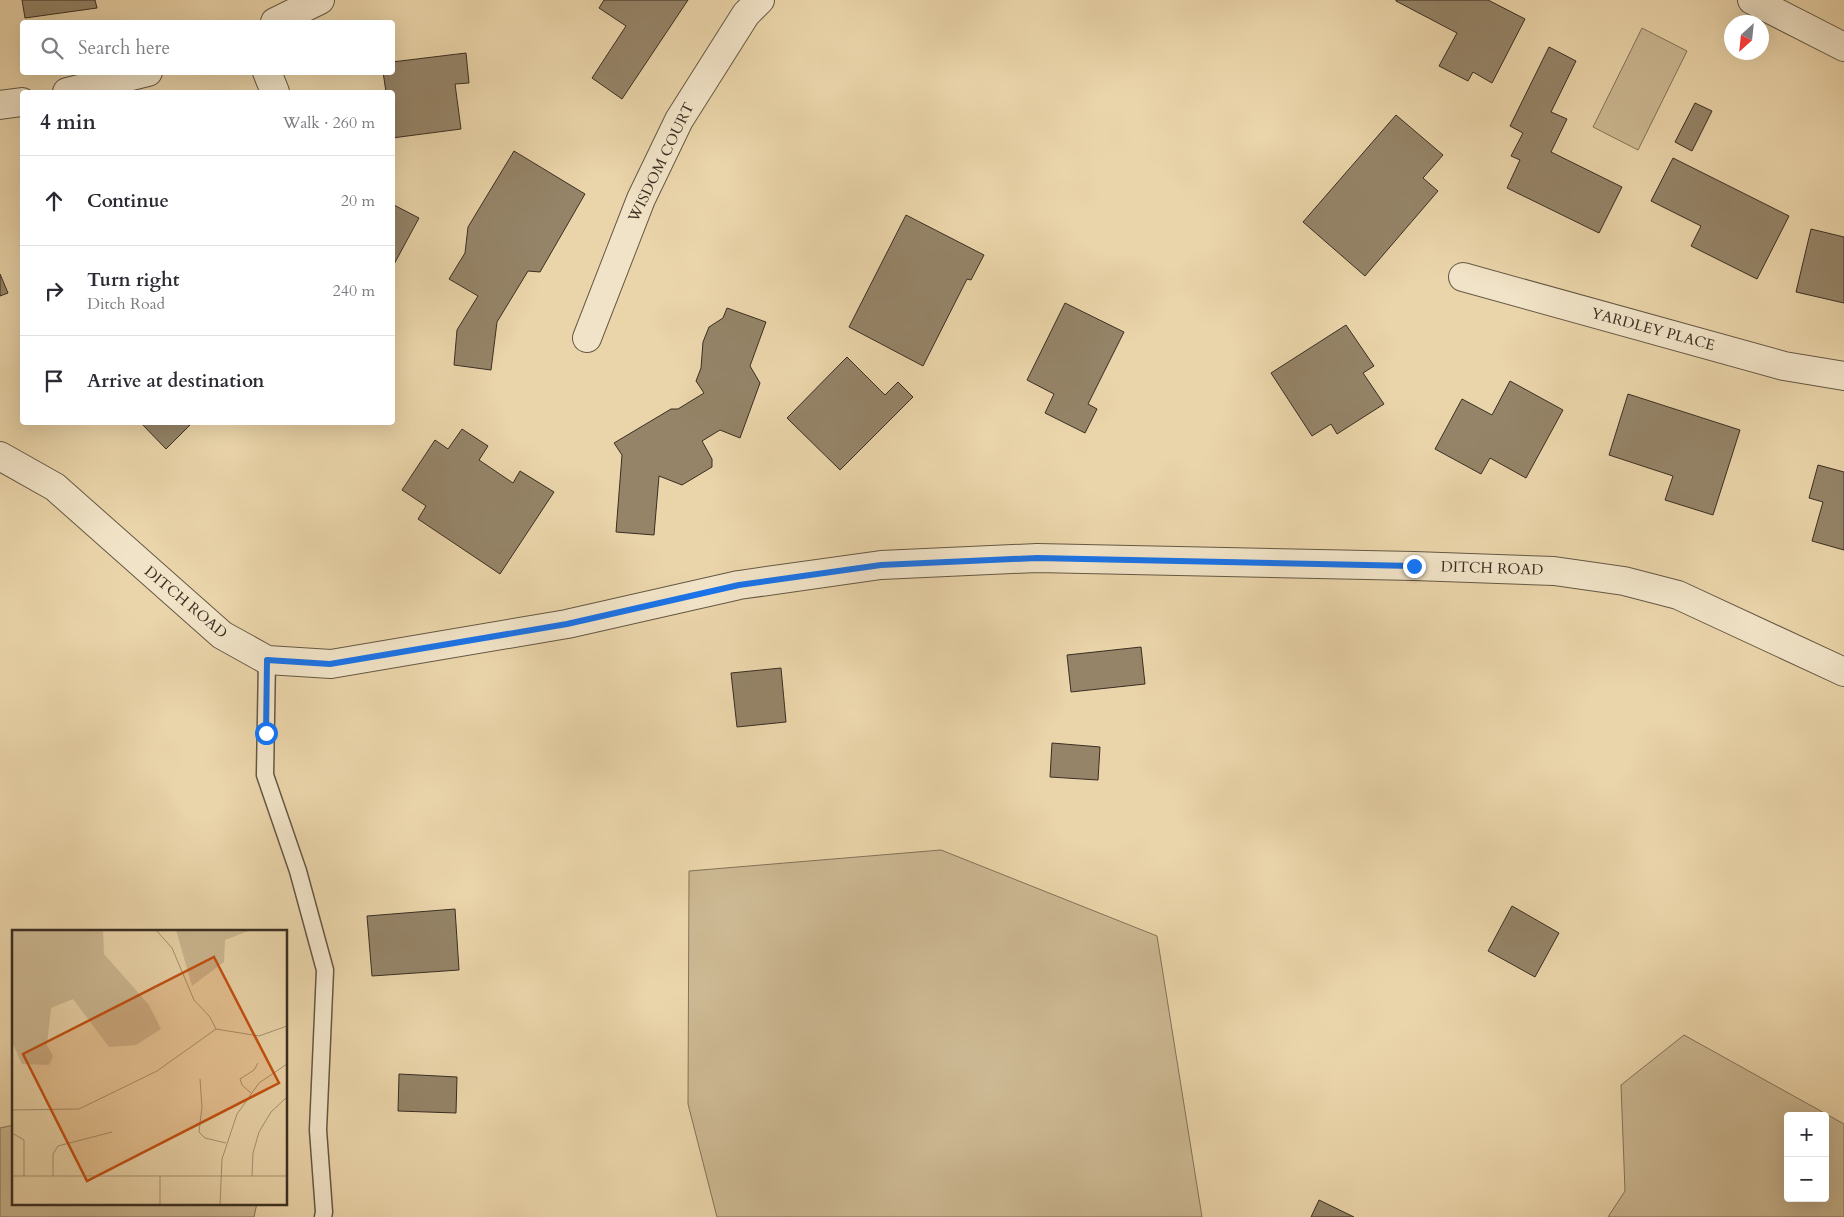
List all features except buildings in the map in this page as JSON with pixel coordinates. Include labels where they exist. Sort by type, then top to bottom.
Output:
[{"type":"street","points":[[279,20],[320,0]]},
{"type":"street","name":"WISDOM COURT","points":[[587,338],[641,199],[679,120],[746,14],[760,0]]},
{"type":"street","points":[[1752,0],[1844,47]]},
{"type":"street","points":[[75,90],[136,75]]},
{"type":"street","points":[[267,75],[274,90]]},
{"type":"street","points":[[0,105],[20,102]]},
{"type":"street","name":"YARDLEY PLACE","points":[[1463,277],[1784,366],[1844,376]]},
{"type":"street","name":"DITCH ROAD","points":[[0,456],[55,487],[222,635],[267,660],[330,664],[567,624],[739,585],[881,565],[1037,558],[1404,565],[1554,571],[1624,581],[1678,595],[1844,672]]},
{"type":"lane","points":[[267,660],[265,774],[298,871],[325,970],[318,1130],[323,1217]]},
{"type":"shaded area","points":[[1642,28],[1687,51],[1638,150],[1593,127]]},
{"type":"shaded area","points":[[941,850],[1157,936],[1202,1217],[717,1217],[688,1104],[689,871]]},
{"type":"shaded area","points":[[1684,1035],[1822,1112],[1784,1112],[1784,1202],[1829,1202],[1829,1116],[1844,1124],[1844,1217],[1608,1217],[1625,1191],[1621,1085]]},
{"type":"shaded area","points":[[12,1125],[12,1204],[257,1204],[254,1217],[0,1217],[0,1128]]},
{"type":"route","points":[[266,733],[267,660],[330,664],[567,624],[739,585],[881,565],[1037,558],[1414,566]]}]
